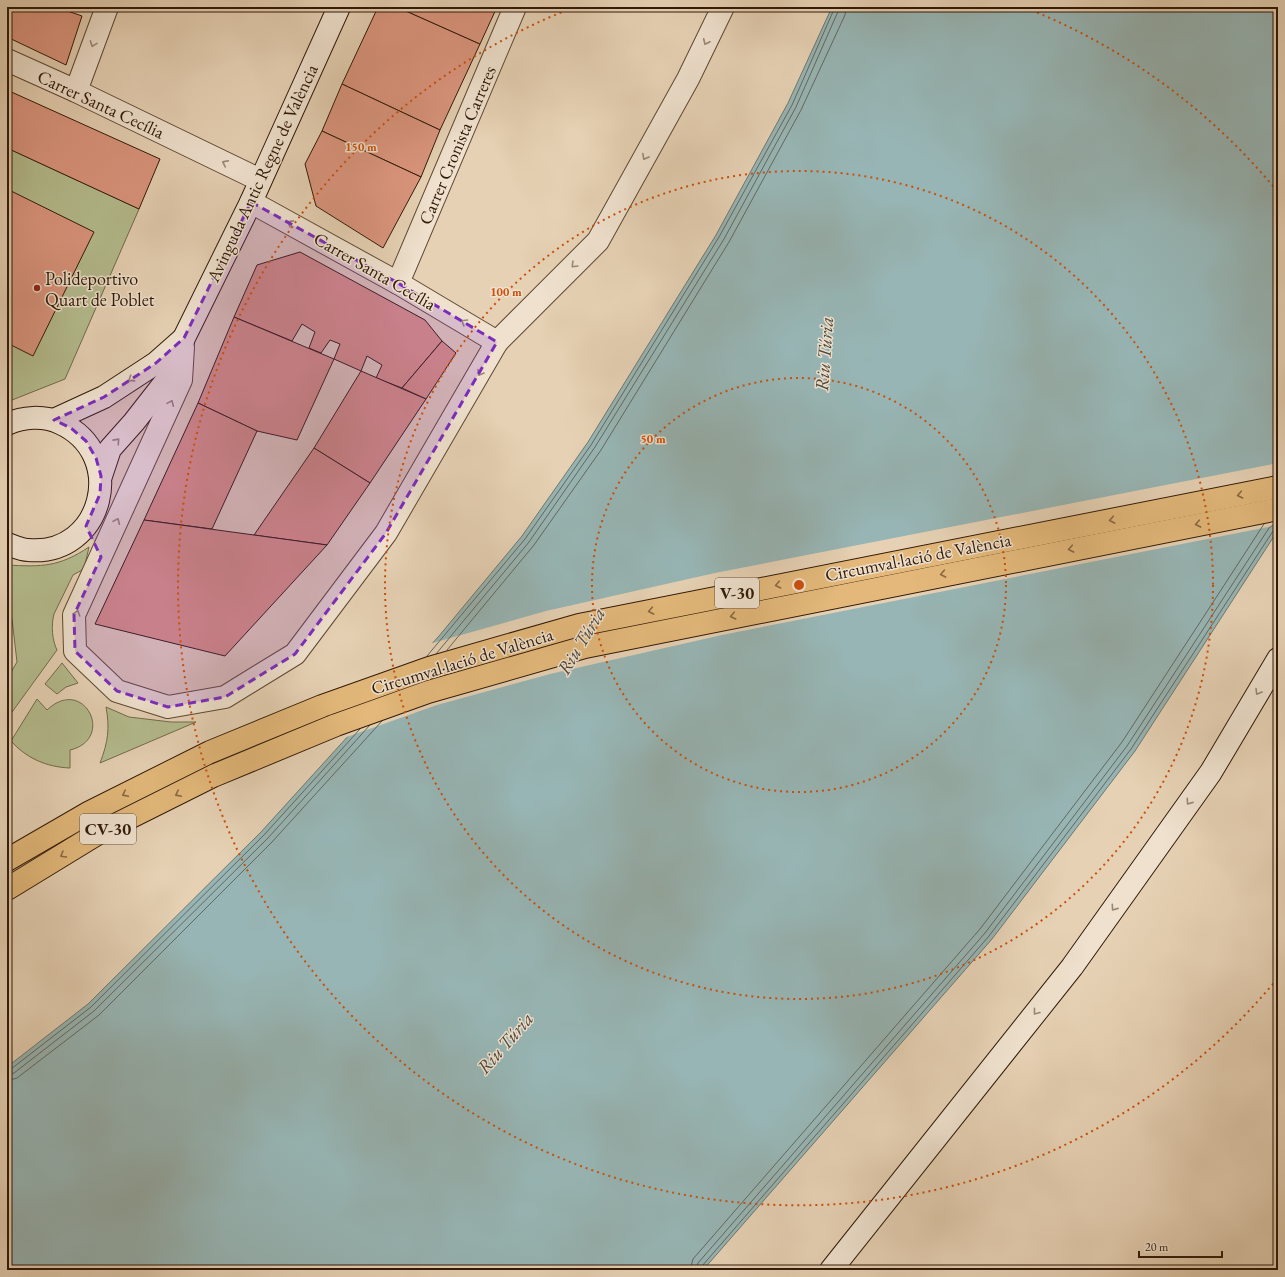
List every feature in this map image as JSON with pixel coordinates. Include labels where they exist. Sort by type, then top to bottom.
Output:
[{"type":"highway","name":"Circumval·lació de València","points":[[7,860],[90,812],[210,752],[322,706],[428,668],[579,625],[1278,487]]},
{"type":"highway","name":"CV-30","points":[[7,889],[98,834],[213,776],[336,725],[428,692],[585,647],[963,570],[1278,509]]},
{"type":"street","points":[[76,91],[107,7]]},
{"type":"street","name":"Avinguda Antic Regne de València","points":[[101,476],[110,449],[134,422],[170,376],[184,338],[250,202],[339,7]]},
{"type":"street","name":"Carrer Cronista Carreres","points":[[398,283],[515,7]]},
{"type":"street","points":[[498,342],[598,241],[688,79],[723,7]]},
{"type":"street","name":"Carrer Santa Cecília","points":[[7,60],[76,91],[260,180]]},
{"type":"street","name":"Carrer Santa Cecília","points":[[250,202],[398,283],[498,342]]},
{"type":"street","name":"Avinguda Antic Regne de València","points":[[184,338],[181,380],[74,615],[75,651],[117,691],[168,708],[225,697],[295,654],[386,533],[498,342]]},
{"type":"street","name":"Avinguda Antic Regne de València","points":[[54,420],[104,397],[156,363],[184,338]]},
{"type":"street","points":[[7,424],[16,420],[35,417],[54,420],[71,428],[86,441],[96,458],[101,476],[100,494],[95,511],[86,526],[70,540],[49,549],[27,550],[7,544]]},
{"type":"street","points":[[86,526],[101,557]]},
{"type":"street","points":[[831,1270],[1072,967],[1211,772],[1278,658]]},
{"type":"highlighted area","points":[[251,202],[398,283],[497,342],[386,533],[295,654],[225,697],[168,707],[117,691],[75,651],[74,615],[101,557],[86,526],[100,494],[101,476],[96,458],[86,441],[71,428],[54,420],[104,397],[156,363],[184,338]]},
{"type":"green space","points":[[7,148],[139,209],[65,379],[7,402]]},
{"type":"green space","points":[[89,547],[84,569],[73,575],[54,614],[52,632],[57,650],[7,719],[7,679],[17,662],[12,619],[7,600],[7,565],[30,566],[50,564],[68,559]]},
{"type":"green space","points":[[62,663],[78,683],[66,687],[57,694],[45,684]]},
{"type":"green space","points":[[37,699],[47,710],[60,701],[73,700],[83,704],[90,713],[93,723],[91,734],[84,744],[70,750],[70,768],[45,764],[30,757],[11,741]]},
{"type":"green space","points":[[106,707],[129,717],[171,722],[196,722],[100,763],[108,735]]},
{"type":"water","name":"Riu Túria","points":[[832,7],[1278,7],[1278,530],[1135,751],[992,939],[703,1270],[7,1270],[7,1067],[88,1004],[261,832],[439,636],[522,536],[588,442],[716,235],[788,103]]},
{"type":"pier","points":[[1278,463],[1278,525],[722,635],[550,674],[437,705],[344,738],[429,644],[546,611],[715,573]]},
{"type":"building","points":[[7,7],[56,7],[82,16],[66,65],[7,37]]},
{"type":"building","points":[[378,7],[397,7],[480,44],[440,130],[342,84]]},
{"type":"building","points":[[397,7],[497,7],[480,44]]},
{"type":"building","points":[[342,84],[440,130],[421,177],[322,131]]},
{"type":"building","points":[[7,90],[160,159],[139,209],[7,148]]},
{"type":"building","points":[[322,131],[421,177],[383,248],[316,206],[305,164]]},
{"type":"building","name":"Polideportivo Quart de Poblet","points":[[7,189],[94,232],[33,356],[7,343]]},
{"type":"building","points":[[300,252],[425,320],[442,341],[402,388],[376,378],[382,365],[367,356],[361,371],[334,359],[340,344],[330,340],[321,353],[309,348],[315,332],[302,324],[292,341],[234,317],[257,265]]},
{"type":"building","points":[[234,317],[334,359],[297,440],[257,431],[198,403]]},
{"type":"building","points":[[442,341],[456,353],[426,399],[402,388]]},
{"type":"building","points":[[361,371],[426,399],[370,483],[314,448]]},
{"type":"building","points":[[198,403],[257,431],[212,529],[144,520]]},
{"type":"building","points":[[314,448],[370,483],[327,545],[254,535]]},
{"type":"building","points":[[144,520],[327,545],[225,656],[95,624]]},
{"type":"place","name":"Polideportivo Quart de Poblet","points":[[37,288]]}]
